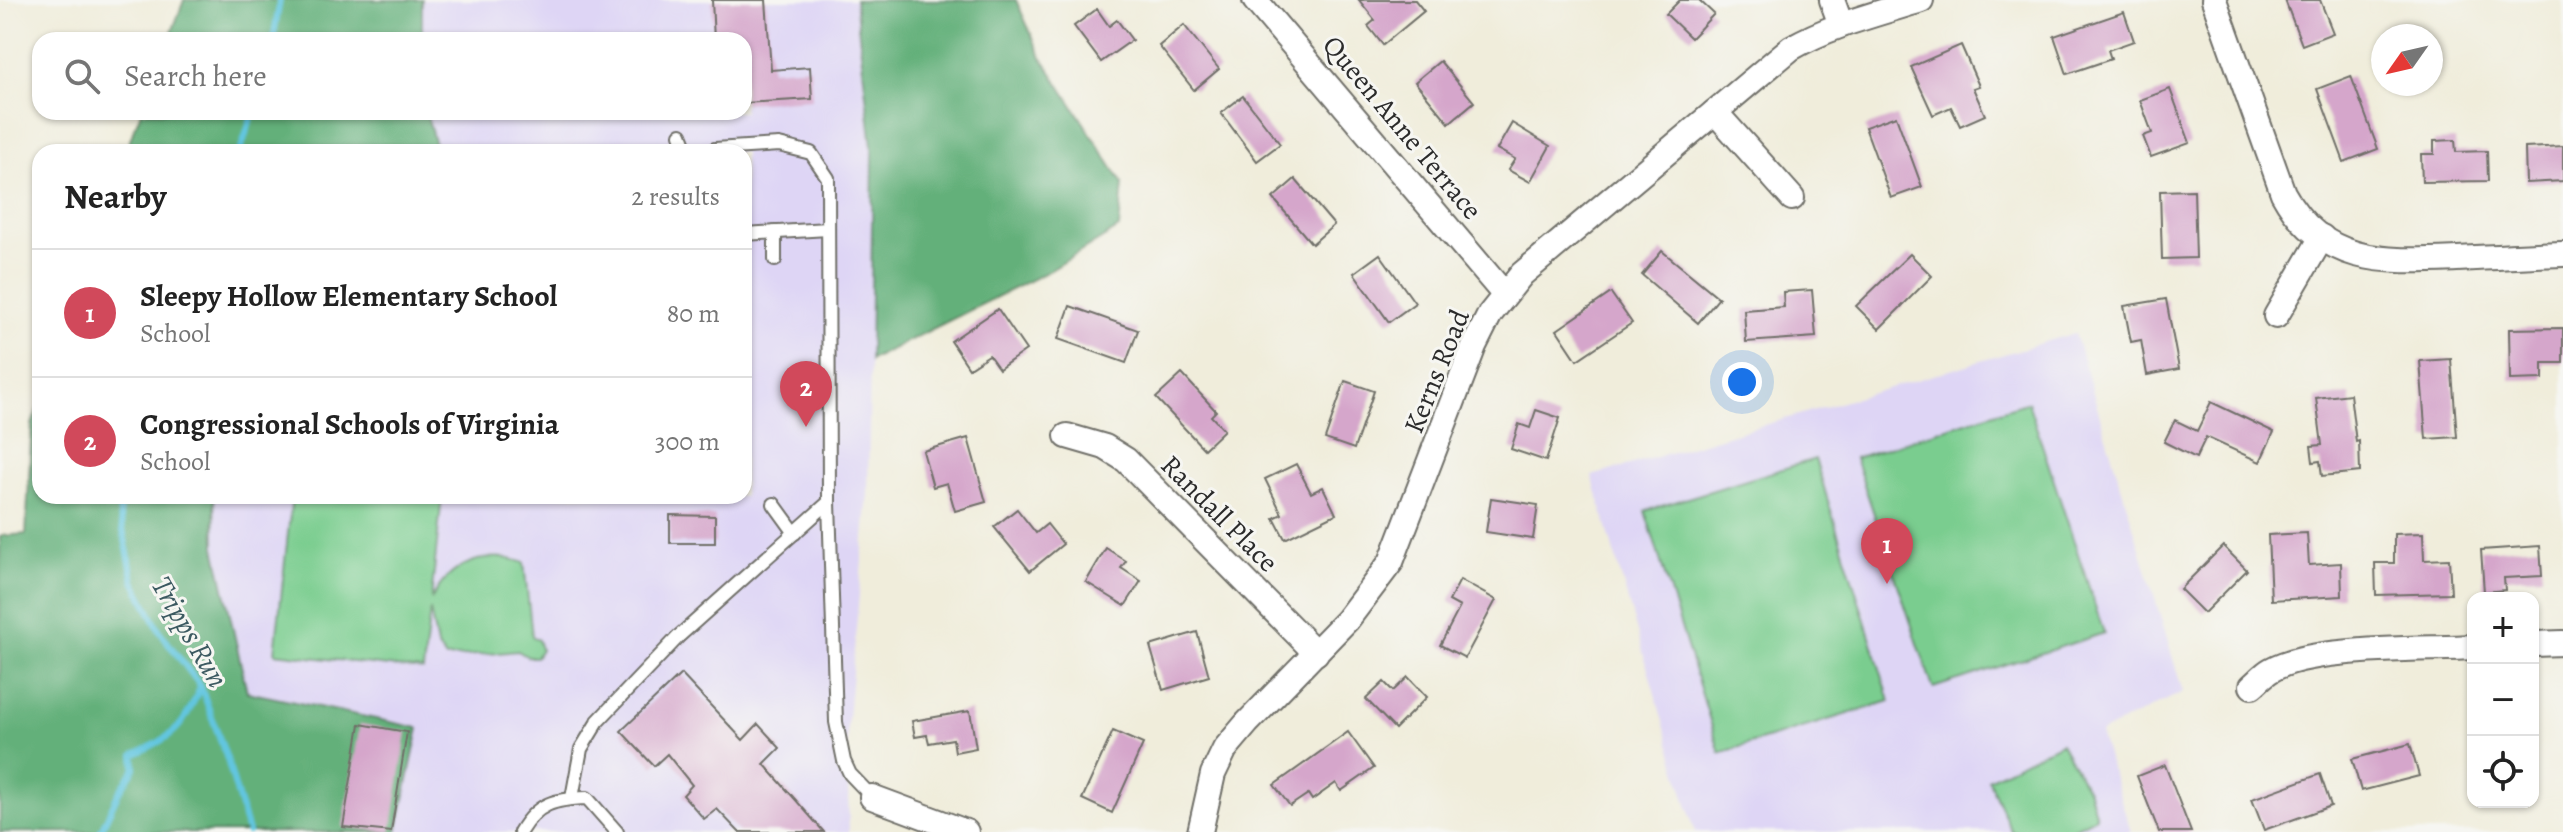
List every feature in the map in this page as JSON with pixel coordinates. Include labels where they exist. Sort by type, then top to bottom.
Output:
[{"type":"street","name":"Queen Anne Terrace","points":[[1255,0],[1504,294]]},
{"type":"street","points":[[1832,0],[1841,25]]},
{"type":"street","name":"Kerns Road","points":[[1200,832],[1213,774],[1225,749],[1316,653],[1375,586],[1391,562],[1474,346],[1504,294],[1522,274],[1791,48],[1841,25],[1921,0]]},
{"type":"street","points":[[2214,0],[2283,193],[2292,209],[2322,237],[2358,255],[2395,261],[2563,254]]},
{"type":"street","points":[[1715,112],[1792,198]]},
{"type":"street","points":[[2276,316],[2322,237]]},
{"type":"street","name":"Randall Place","points":[[1067,436],[1105,447],[1126,460],[1316,653]]},
{"type":"street","points":[[2539,644],[2563,643]]},
{"type":"street","points":[[2252,686],[2271,670],[2321,655],[2467,647]]},
{"type":"street","points":[[872,797],[966,832]]},
{"type":"lane","points":[[681,134],[685,144]]},
{"type":"lane","points":[[752,147],[779,145],[811,153],[828,178],[829,502],[836,722],[844,761],[850,774],[872,797]]},
{"type":"lane","points":[[752,233],[828,229]]},
{"type":"lane","points":[[775,232],[775,260]]},
{"type":"lane","points":[[572,798],[581,749],[598,721],[679,636],[829,502]]},
{"type":"lane","points":[[774,504],[795,533]]},
{"type":"lane","points":[[520,832],[530,816],[558,799],[572,798],[587,798],[617,832]]},
{"type":"shaded area","points":[[422,0],[855,0],[873,155],[868,494],[847,729],[849,832],[397,832],[419,728],[247,692],[215,547],[214,504],[752,504],[752,144],[435,144],[428,120],[752,120],[752,32],[422,32]]},
{"type":"shaded area","points":[[2075,333],[2183,692],[2100,733],[2131,832],[1695,832],[1592,476]]},
{"type":"green space","points":[[184,0],[422,0],[422,32],[172,32]]},
{"type":"green space","points":[[855,0],[1016,0],[1041,56],[1123,184],[1119,228],[1051,270],[870,360],[873,155]]},
{"type":"green space","points":[[138,120],[428,120],[435,144],[128,144]]},
{"type":"green space","points":[[2028,402],[2104,633],[1933,688],[1855,458]]},
{"type":"green space","points":[[32,425],[32,504],[214,504],[215,547],[247,692],[419,728],[397,832],[0,832],[0,536],[26,534]]},
{"type":"green space","points":[[1815,459],[1890,701],[1720,753],[1645,511]]},
{"type":"green space","points":[[291,504],[441,504],[431,600],[448,577],[470,563],[496,558],[524,563],[532,636],[538,640],[541,649],[536,657],[528,657],[518,651],[446,658],[437,646],[430,610],[423,670],[275,653]]},
{"type":"green space","points":[[2061,743],[2089,792],[2096,817],[2067,832],[2012,832],[1988,779]]},
{"type":"building","points":[[712,0],[766,0],[771,70],[810,67],[812,99],[752,103],[752,32],[714,32]]},
{"type":"building","points":[[1359,0],[1415,0],[1424,11],[1383,45],[1368,26],[1375,20]]},
{"type":"building","points":[[1680,0],[1699,0],[1714,14],[1691,38],[1666,14]]},
{"type":"building","points":[[2285,0],[2320,0],[2333,33],[2302,45]]},
{"type":"building","points":[[1097,9],[1109,26],[1117,20],[1132,40],[1101,62],[1074,26]]},
{"type":"building","points":[[2124,12],[2134,41],[2108,50],[2111,59],[2067,74],[2054,36]]},
{"type":"building","points":[[1184,25],[1219,69],[1194,90],[1159,46]]},
{"type":"building","points":[[1961,45],[1979,86],[1973,88],[1985,115],[1960,126],[1951,107],[1933,115],[1911,67]]},
{"type":"building","points":[[1440,61],[1474,102],[1449,123],[1415,82]]},
{"type":"building","points":[[2351,76],[2378,149],[2344,162],[2317,89]]},
{"type":"building","points":[[2170,89],[2190,143],[2151,157],[2143,136],[2152,133],[2140,100]]},
{"type":"building","points":[[1243,96],[1280,144],[1257,161],[1221,113]]},
{"type":"building","points":[[1896,116],[1922,187],[1891,198],[1865,127]]},
{"type":"building","points":[[1512,123],[1550,146],[1530,182],[1508,170],[1515,159],[1497,149]]},
{"type":"building","points":[[2455,140],[2456,152],[2487,151],[2488,181],[2422,182],[2421,154],[2434,154],[2434,141]]},
{"type":"building","points":[[2563,146],[2563,181],[2526,183],[2525,148]]},
{"type":"building","points":[[1295,179],[1334,225],[1312,244],[1273,198]]},
{"type":"building","points":[[2194,190],[2196,258],[2162,259],[2160,191]]},
{"type":"building","points":[[1662,251],[1719,298],[1698,323],[1642,275]]},
{"type":"building","points":[[1380,254],[1415,303],[1389,322],[1354,273]]},
{"type":"building","points":[[1910,254],[1932,276],[1879,329],[1856,306]]},
{"type":"building","points":[[1812,290],[1816,337],[1746,342],[1744,310],[1784,307],[1783,292]]},
{"type":"building","points":[[1611,293],[1632,323],[1577,360],[1557,330]]},
{"type":"building","points":[[2166,299],[2179,369],[2147,375],[2141,340],[2131,342],[2124,306]]},
{"type":"building","points":[[1070,306],[1138,330],[1126,363],[1058,339]]},
{"type":"building","points":[[998,309],[1026,350],[999,369],[989,355],[969,368],[951,341]]},
{"type":"building","points":[[2563,328],[2563,363],[2543,363],[2543,379],[2510,380],[2509,329]]},
{"type":"building","points":[[2451,359],[2457,437],[2426,439],[2420,361]]},
{"type":"building","points":[[1182,374],[1216,411],[1211,416],[1224,430],[1204,449],[1156,398]]},
{"type":"building","points":[[1345,381],[1374,391],[1354,449],[1325,439]]},
{"type":"building","points":[[2350,394],[2356,442],[2359,441],[2360,472],[2322,476],[2320,461],[2313,462],[2311,446],[2322,445],[2316,398]]},
{"type":"building","points":[[2211,402],[2274,432],[2260,462],[2206,437],[2196,458],[2164,442],[2175,420],[2197,431]]},
{"type":"building","points":[[1536,410],[1560,418],[1546,461],[1511,449],[1519,424],[1530,428]]},
{"type":"building","points":[[968,438],[986,502],[955,511],[947,483],[933,487],[923,451]]},
{"type":"building","points":[[1296,464],[1311,493],[1323,487],[1336,514],[1285,539],[1274,518],[1282,514],[1265,479]]},
{"type":"building","points":[[1491,498],[1538,505],[1533,539],[1486,532]]},
{"type":"building","points":[[1017,509],[1036,533],[1047,524],[1063,544],[1030,571],[994,527]]},
{"type":"building","points":[[670,515],[715,516],[715,543],[670,543]]},
{"type":"building","points":[[2307,533],[2309,565],[2341,563],[2342,596],[2271,600],[2268,535]]},
{"type":"building","points":[[2423,533],[2424,560],[2449,559],[2451,593],[2376,595],[2375,563],[2394,563],[2394,534]]},
{"type":"building","points":[[2223,546],[2247,570],[2204,613],[2180,589]]},
{"type":"building","points":[[2540,546],[2542,576],[2504,578],[2505,590],[2484,592],[2481,550]]},
{"type":"building","points":[[1106,548],[1126,561],[1121,568],[1141,581],[1125,606],[1086,582]]},
{"type":"building","points":[[1460,580],[1496,600],[1465,658],[1440,645],[1460,607],[1449,601]]},
{"type":"building","points":[[1197,632],[1209,676],[1163,690],[1150,646]]},
{"type":"building","points":[[681,674],[743,740],[758,724],[780,748],[764,764],[824,832],[739,832],[717,809],[704,819],[683,795],[692,785],[667,754],[654,766],[621,731]]},
{"type":"building","points":[[1408,677],[1427,697],[1395,729],[1366,699],[1384,682],[1393,691]]},
{"type":"building","points":[[970,711],[976,748],[955,752],[953,739],[929,743],[927,735],[915,737],[912,721]]},
{"type":"building","points":[[360,724],[407,732],[391,832],[343,827]]},
{"type":"building","points":[[1113,731],[1143,744],[1112,813],[1082,799]]},
{"type":"building","points":[[1348,732],[1374,768],[1341,791],[1336,783],[1312,800],[1308,794],[1290,806],[1274,785]]},
{"type":"building","points":[[2410,744],[2419,776],[2361,791],[2352,759]]},
{"type":"building","points":[[2165,765],[2191,832],[2159,832],[2137,776]]},
{"type":"building","points":[[2320,774],[2331,806],[2264,830],[2252,799]]},
{"type":"waterway","name":"Tripps Run","points":[[274,32],[280,0]]},
{"type":"waterway","name":"Tripps Run","points":[[243,144],[250,120]]},
{"type":"waterway","name":"Tripps Run","points":[[119,504],[134,581],[160,632],[201,687],[227,759],[248,832]]},
{"type":"waterway","points":[[100,832],[118,794],[135,768],[134,755],[176,730],[188,714],[200,688]]},
{"type":"place","name":"Congressional Schools of Virginia","points":[[806,427]]},
{"type":"place","name":"Sleepy Hollow Elementary School","points":[[1887,584]]}]
